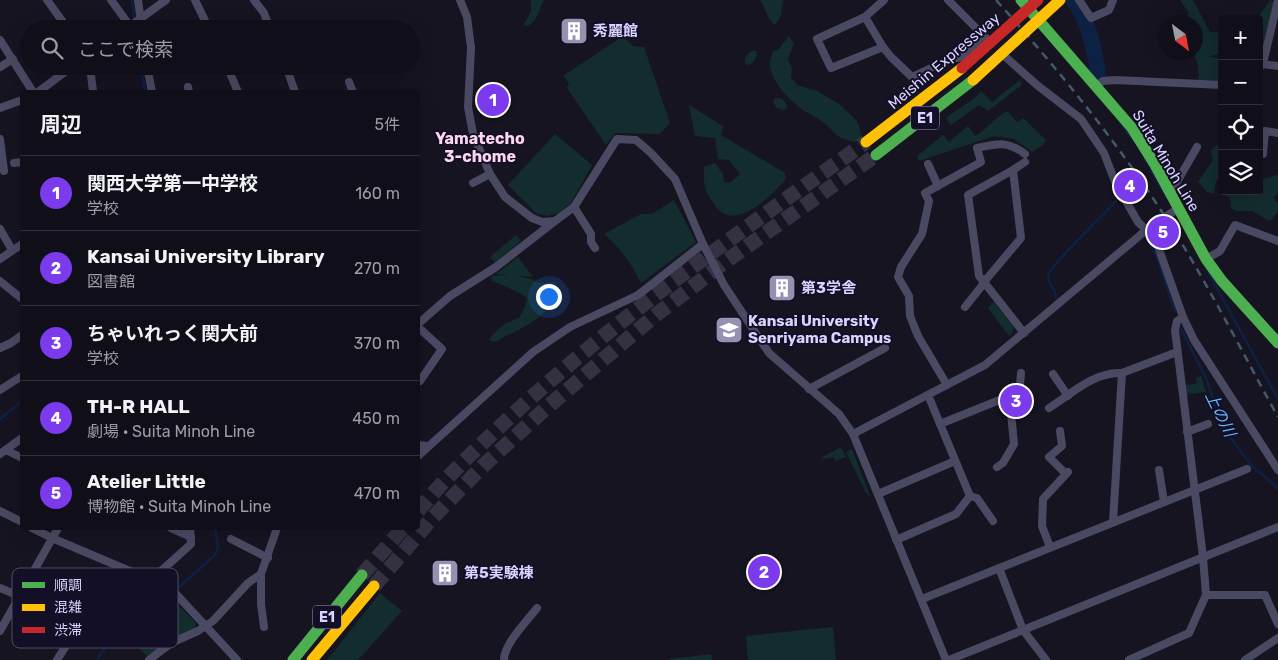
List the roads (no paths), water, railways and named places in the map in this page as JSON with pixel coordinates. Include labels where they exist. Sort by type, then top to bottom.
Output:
[{"type":"main road","name":"Suita Minoh Line","points":[[1021,0],[1132,128],[1206,259],[1222,281],[1277,340]]},
{"type":"main road","name":"Meishin Expressway","points":[[866,142],[962,68],[1038,0]]},
{"type":"main road","name":"Meishin Expressway","points":[[876,155],[973,80],[1060,0]]},
{"type":"main road","name":"E1","points":[[293,660],[362,575]]},
{"type":"main road","name":"E1","points":[[312,660],[374,586]]},
{"type":"street","points":[[47,0],[61,20]]},
{"type":"street","points":[[111,0],[129,20]]},
{"type":"street","points":[[134,20],[138,0]]},
{"type":"street","points":[[138,20],[166,0]]},
{"type":"street","points":[[195,0],[205,20]]},
{"type":"street","points":[[254,0],[264,13],[267,20]]},
{"type":"street","points":[[460,0],[467,17],[471,48],[468,108],[473,134],[490,174],[505,197],[532,218],[542,222],[555,221]]},
{"type":"street","points":[[883,47],[831,68],[817,40],[864,17],[884,0]]},
{"type":"street","points":[[948,0],[1015,66],[1081,119],[1104,153],[1116,184],[1138,222],[1156,240],[1183,317],[1194,340],[1278,470]]},
{"type":"street","points":[[1079,0],[1091,18],[1109,10],[1113,0]]},
{"type":"street","points":[[1263,60],[1278,0]]},
{"type":"street","points":[[864,17],[883,47],[912,77],[950,59],[962,57],[985,38]]},
{"type":"street","points":[[0,40],[20,71]]},
{"type":"street","points":[[0,67],[13,59]]},
{"type":"street","points":[[1263,66],[1278,66]]},
{"type":"street","points":[[23,75],[32,90]]},
{"type":"street","points":[[41,90],[61,75]]},
{"type":"street","points":[[91,75],[92,90]]},
{"type":"street","points":[[149,75],[152,90]]},
{"type":"street","points":[[231,75],[237,90]]},
{"type":"street","points":[[289,75],[294,90]]},
{"type":"street","points":[[1096,86],[1103,81],[1115,80],[1218,85]]},
{"type":"street","points":[[349,82],[352,90]]},
{"type":"street","points":[[0,108],[20,101]]},
{"type":"street","points":[[1263,154],[1265,130],[1278,133]]},
{"type":"street","points":[[0,139],[4,171]]},
{"type":"street","points":[[420,323],[450,296],[496,267],[574,206],[617,140],[636,140],[675,179],[703,244],[724,285],[769,353],[839,414],[854,434],[896,540],[948,660],[1278,527]]},
{"type":"street","points":[[947,385],[918,336],[910,316],[909,296],[898,277],[901,267],[922,234],[929,201],[925,193],[981,162],[977,148],[994,144],[1014,146],[1025,158],[1013,170],[968,194],[979,276],[1024,332]]},
{"type":"street","points":[[1170,194],[1197,147]]},
{"type":"street","points":[[14,163],[20,162]]},
{"type":"street","points":[[928,164],[938,186]]},
{"type":"street","points":[[965,307],[1021,238],[1013,170]]},
{"type":"street","points":[[473,183],[490,174]]},
{"type":"street","points":[[574,206],[591,234],[591,242],[595,248]]},
{"type":"street","points":[[854,434],[985,365],[1147,230],[1178,209]]},
{"type":"street","points":[[1206,259],[1220,251],[1235,224],[1278,241]]},
{"type":"street","points":[[0,229],[12,250]]},
{"type":"street","points":[[420,454],[533,352],[570,327],[638,295],[703,244]]},
{"type":"street","points":[[0,259],[20,245]]},
{"type":"street","points":[[0,281],[20,297]]},
{"type":"street","points":[[1129,660],[1145,656],[1189,633],[1206,595],[1203,557],[1177,352],[1175,327],[1177,321],[1183,317]]},
{"type":"street","points":[[420,327],[442,349],[420,382]]},
{"type":"street","points":[[0,348],[20,336]]},
{"type":"street","points":[[809,389],[885,348]]},
{"type":"street","points":[[1049,408],[1095,378],[1111,372],[1122,373],[1177,352]]},
{"type":"street","points":[[1113,522],[1122,373]]},
{"type":"street","points":[[940,424],[1002,398],[1006,393],[1020,385],[1021,374]]},
{"type":"street","points":[[1053,374],[1068,396]]},
{"type":"street","points":[[0,390],[20,377]]},
{"type":"street","points":[[928,395],[954,462],[970,496],[977,498],[993,521]]},
{"type":"street","points":[[997,467],[1013,455],[1014,444],[1011,413],[1002,398]]},
{"type":"street","points":[[1187,432],[1208,424]]},
{"type":"street","points":[[1050,547],[1042,526],[1044,498],[1067,473],[1049,457],[1062,446],[1060,431]]},
{"type":"street","points":[[3,452],[20,439]]},
{"type":"street","points":[[420,445],[428,446]]},
{"type":"street","points":[[3,452],[20,457]]},
{"type":"street","points":[[878,494],[954,462]]},
{"type":"street","points":[[922,599],[1247,469]]},
{"type":"street","points":[[1159,470],[1164,502]]},
{"type":"street","points":[[896,540],[956,514],[970,496]]},
{"type":"street","points":[[0,511],[20,521]]},
{"type":"street","points":[[36,530],[123,568]]},
{"type":"street","points":[[35,568],[57,530]]},
{"type":"street","points":[[175,530],[191,537]]},
{"type":"street","points":[[164,568],[191,544],[190,530]]},
{"type":"street","points":[[264,627],[260,604],[261,574],[276,530]]},
{"type":"street","points":[[231,539],[268,558]]},
{"type":"street","points":[[999,568],[1023,630],[1046,660]]},
{"type":"street","points":[[178,640],[198,631],[213,621],[248,583],[261,574]]},
{"type":"street","points":[[0,588],[12,593]]},
{"type":"street","points":[[1206,595],[1265,595],[1278,624]]},
{"type":"street","points":[[178,596],[237,660]]},
{"type":"street","points":[[504,660],[504,654],[511,642],[537,608]]},
{"type":"street","points":[[0,631],[12,610]]},
{"type":"street","points":[[1245,660],[1278,638]]},
{"type":"street","points":[[57,660],[65,648]]},
{"type":"street","points":[[149,660],[165,648]]},
{"type":"waterway","points":[[132,0],[135,20]]},
{"type":"waterway","name":"上の川","points":[[1073,0],[1087,26],[1098,76]]},
{"type":"waterway","points":[[142,75],[145,90]]},
{"type":"waterway","points":[[1120,122],[1133,140]]},
{"type":"waterway","points":[[1145,159],[1167,198]]},
{"type":"waterway","points":[[1056,298],[1048,279],[1051,270],[1116,201]]},
{"type":"waterway","name":"上の川","points":[[1148,240],[1157,257],[1175,311]]},
{"type":"waterway","points":[[1208,272],[1278,399]]},
{"type":"waterway","name":"上の川","points":[[1181,329],[1205,376],[1223,424],[1230,437],[1252,466],[1278,488]]},
{"type":"waterway","points":[[0,419],[20,403]]},
{"type":"waterway","points":[[178,588],[215,555],[218,547],[215,530]]},
{"type":"waterway","points":[[97,660],[105,648]]},
{"type":"tunnel","points":[[420,509],[450,475],[508,419],[593,344],[682,274],[866,142]]},
{"type":"tunnel","points":[[374,586],[433,517],[484,465],[544,410],[657,314],[725,262],[876,155]]},
{"type":"tunnel","points":[[362,575],[401,530]]},
{"type":"railway","points":[[996,0],[1084,104],[1126,159],[1164,215],[1223,315],[1278,417]]},
{"type":"place","name":"秀麗館","points":[[574,31]]},
{"type":"place","name":"関西大学第一中学校","points":[[493,100]]},
{"type":"place","name":"TH-R HALL","points":[[1130,186]]},
{"type":"place","name":"Atelier Little","points":[[1163,232]]},
{"type":"place","name":"第3学舎","points":[[782,288]]},
{"type":"place","name":"Kansai University Senriyama Campus","points":[[729,330]]},
{"type":"place","name":"ちゃいれっく関大前","points":[[1016,401]]},
{"type":"place","name":"Kansai University Library","points":[[764,572]]},
{"type":"place","name":"第5実験棟","points":[[445,573]]},
{"type":"district","name":"Yamatecho 3-chome","points":[[480,147]]}]
